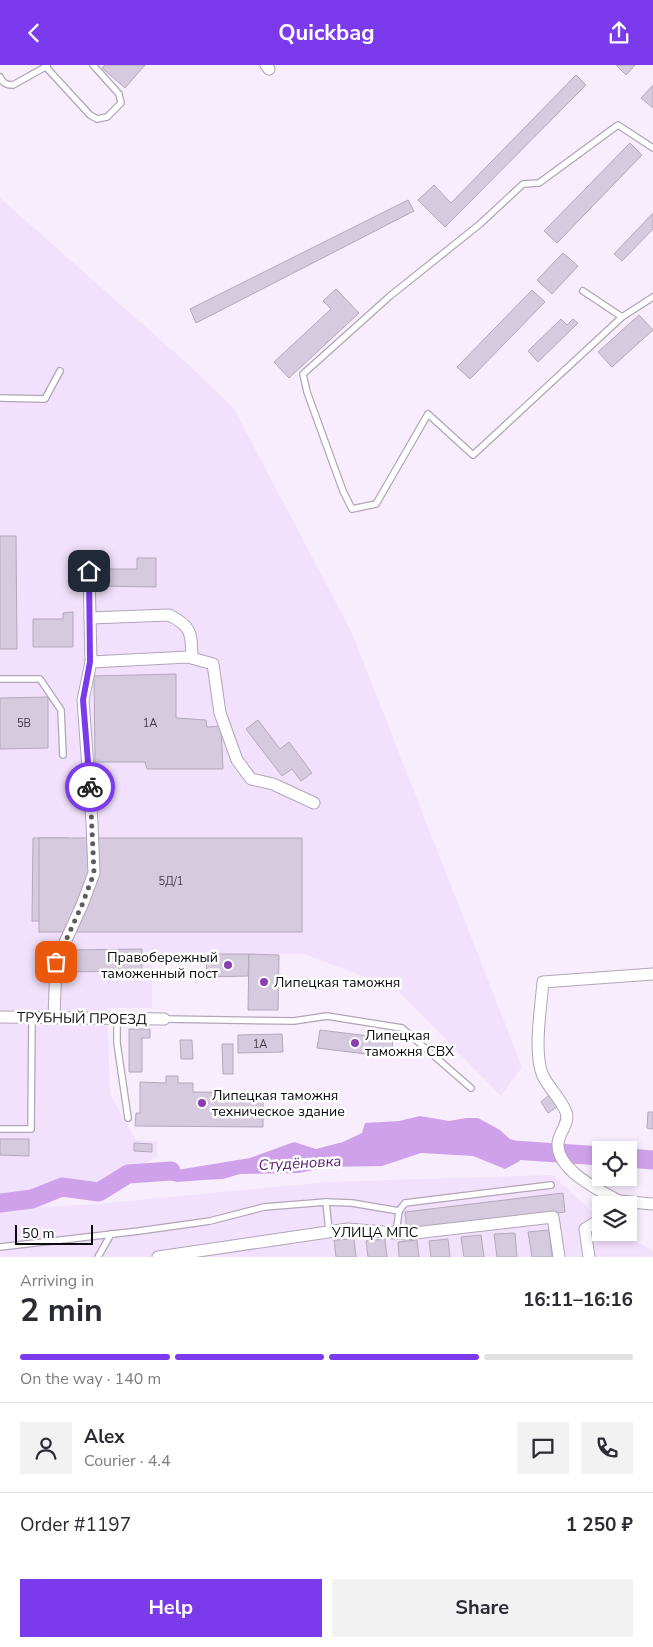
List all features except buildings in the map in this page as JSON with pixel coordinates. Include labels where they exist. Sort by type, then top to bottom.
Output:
[{"type":"street","points":[[54,1017],[56,962],[82,905],[94,873],[83,700],[90,662],[89,571]]},
{"type":"street","points":[[90,618],[169,615],[180,620],[191,633],[192,658]]},
{"type":"street","points":[[90,662],[188,657],[213,664],[220,713],[237,760],[251,779],[273,784],[314,803]]},
{"type":"street","points":[[605,1196],[584,1183],[561,1159],[557,1143],[566,1126],[566,1113],[542,1075],[538,1057],[543,982],[653,973]]},
{"type":"street","name":"ТРУБНЫЙ ПРОЕЗД","points":[[0,1017],[164,1019]]},
{"type":"street","points":[[637,1204],[653,1204]]},
{"type":"street","name":"УЛИЦА МПС","points":[[158,1257],[348,1229],[406,1234],[553,1217],[559,1257]]},
{"type":"street","points":[[589,1257],[585,1229],[592,1225]]},
{"type":"lane","points":[[0,77],[2,82],[12,85],[46,66],[90,115],[97,119],[107,117],[121,103],[119,94],[93,65]]},
{"type":"lane","points":[[653,148],[618,125],[539,183],[523,184],[480,224],[390,296],[303,374],[307,392],[343,491],[352,509],[376,504],[428,415],[473,455],[622,317],[653,297]]},
{"type":"lane","points":[[584,291],[622,317]]},
{"type":"lane","points":[[0,398],[45,399],[60,371]]},
{"type":"lane","points":[[0,679],[40,679],[61,710],[63,755]]},
{"type":"lane","points":[[164,1019],[294,1021],[327,1016],[402,1028],[470,1088]]},
{"type":"lane","points":[[0,1129],[31,1129],[32,1017]]},
{"type":"lane","points":[[116,1018],[117,1043],[128,1118]]},
{"type":"lane","points":[[396,1233],[399,1211],[405,1203],[551,1185]]},
{"type":"lane","points":[[0,1247],[210,1221],[264,1207],[326,1202],[352,1203],[399,1211]]},
{"type":"lane","points":[[326,1202],[329,1231]]},
{"type":"lane","points":[[98,1257],[111,1234]]},
{"type":"shaded area","points":[[0,198],[190,366],[234,409],[352,633],[522,1067],[501,1096],[395,988],[304,954],[152,955],[152,1008],[107,1008],[110,1094],[136,1140],[157,1142],[157,1156],[100,1190],[64,1185],[32,1198],[0,1202]]},
{"type":"shaded area","points":[[552,1175],[592,1212],[592,1241],[636,1241],[653,1251],[653,1257],[0,1257],[0,1209],[97,1204],[328,1182]]},
{"type":"water","points":[[420,1116],[449,1121],[478,1118],[500,1130],[515,1144],[520,1161],[505,1169],[473,1156],[421,1153],[382,1166],[328,1167],[299,1173],[240,1174],[223,1179],[177,1182],[161,1178],[147,1178],[144,1166],[171,1171],[250,1158],[294,1142],[316,1149],[343,1142],[362,1133],[365,1123],[399,1121]]},
{"type":"waterway","name":"Студёновка","points":[[493,1144],[514,1150],[592,1155]]},
{"type":"waterway","name":"Студёновка","points":[[637,1159],[653,1160]]},
{"type":"waterway","name":"Студёновка","points":[[0,1203],[32,1199],[62,1187],[99,1192],[128,1174],[171,1171]]},
{"type":"way so far","points":[[56,962],[82,905],[94,873],[90,787]]},
{"type":"place","name":"Правобережный таможенный пост","points":[[228,965]]},
{"type":"place","name":"Липецкая таможня","points":[[264,982]]},
{"type":"place","name":"Липецкая таможня СВХ","points":[[355,1043]]},
{"type":"place","name":"Липецкая таможня техническое здание","points":[[202,1103]]},
{"type":"route","points":[[89,571],[90,662],[83,700],[90,787]]}]
